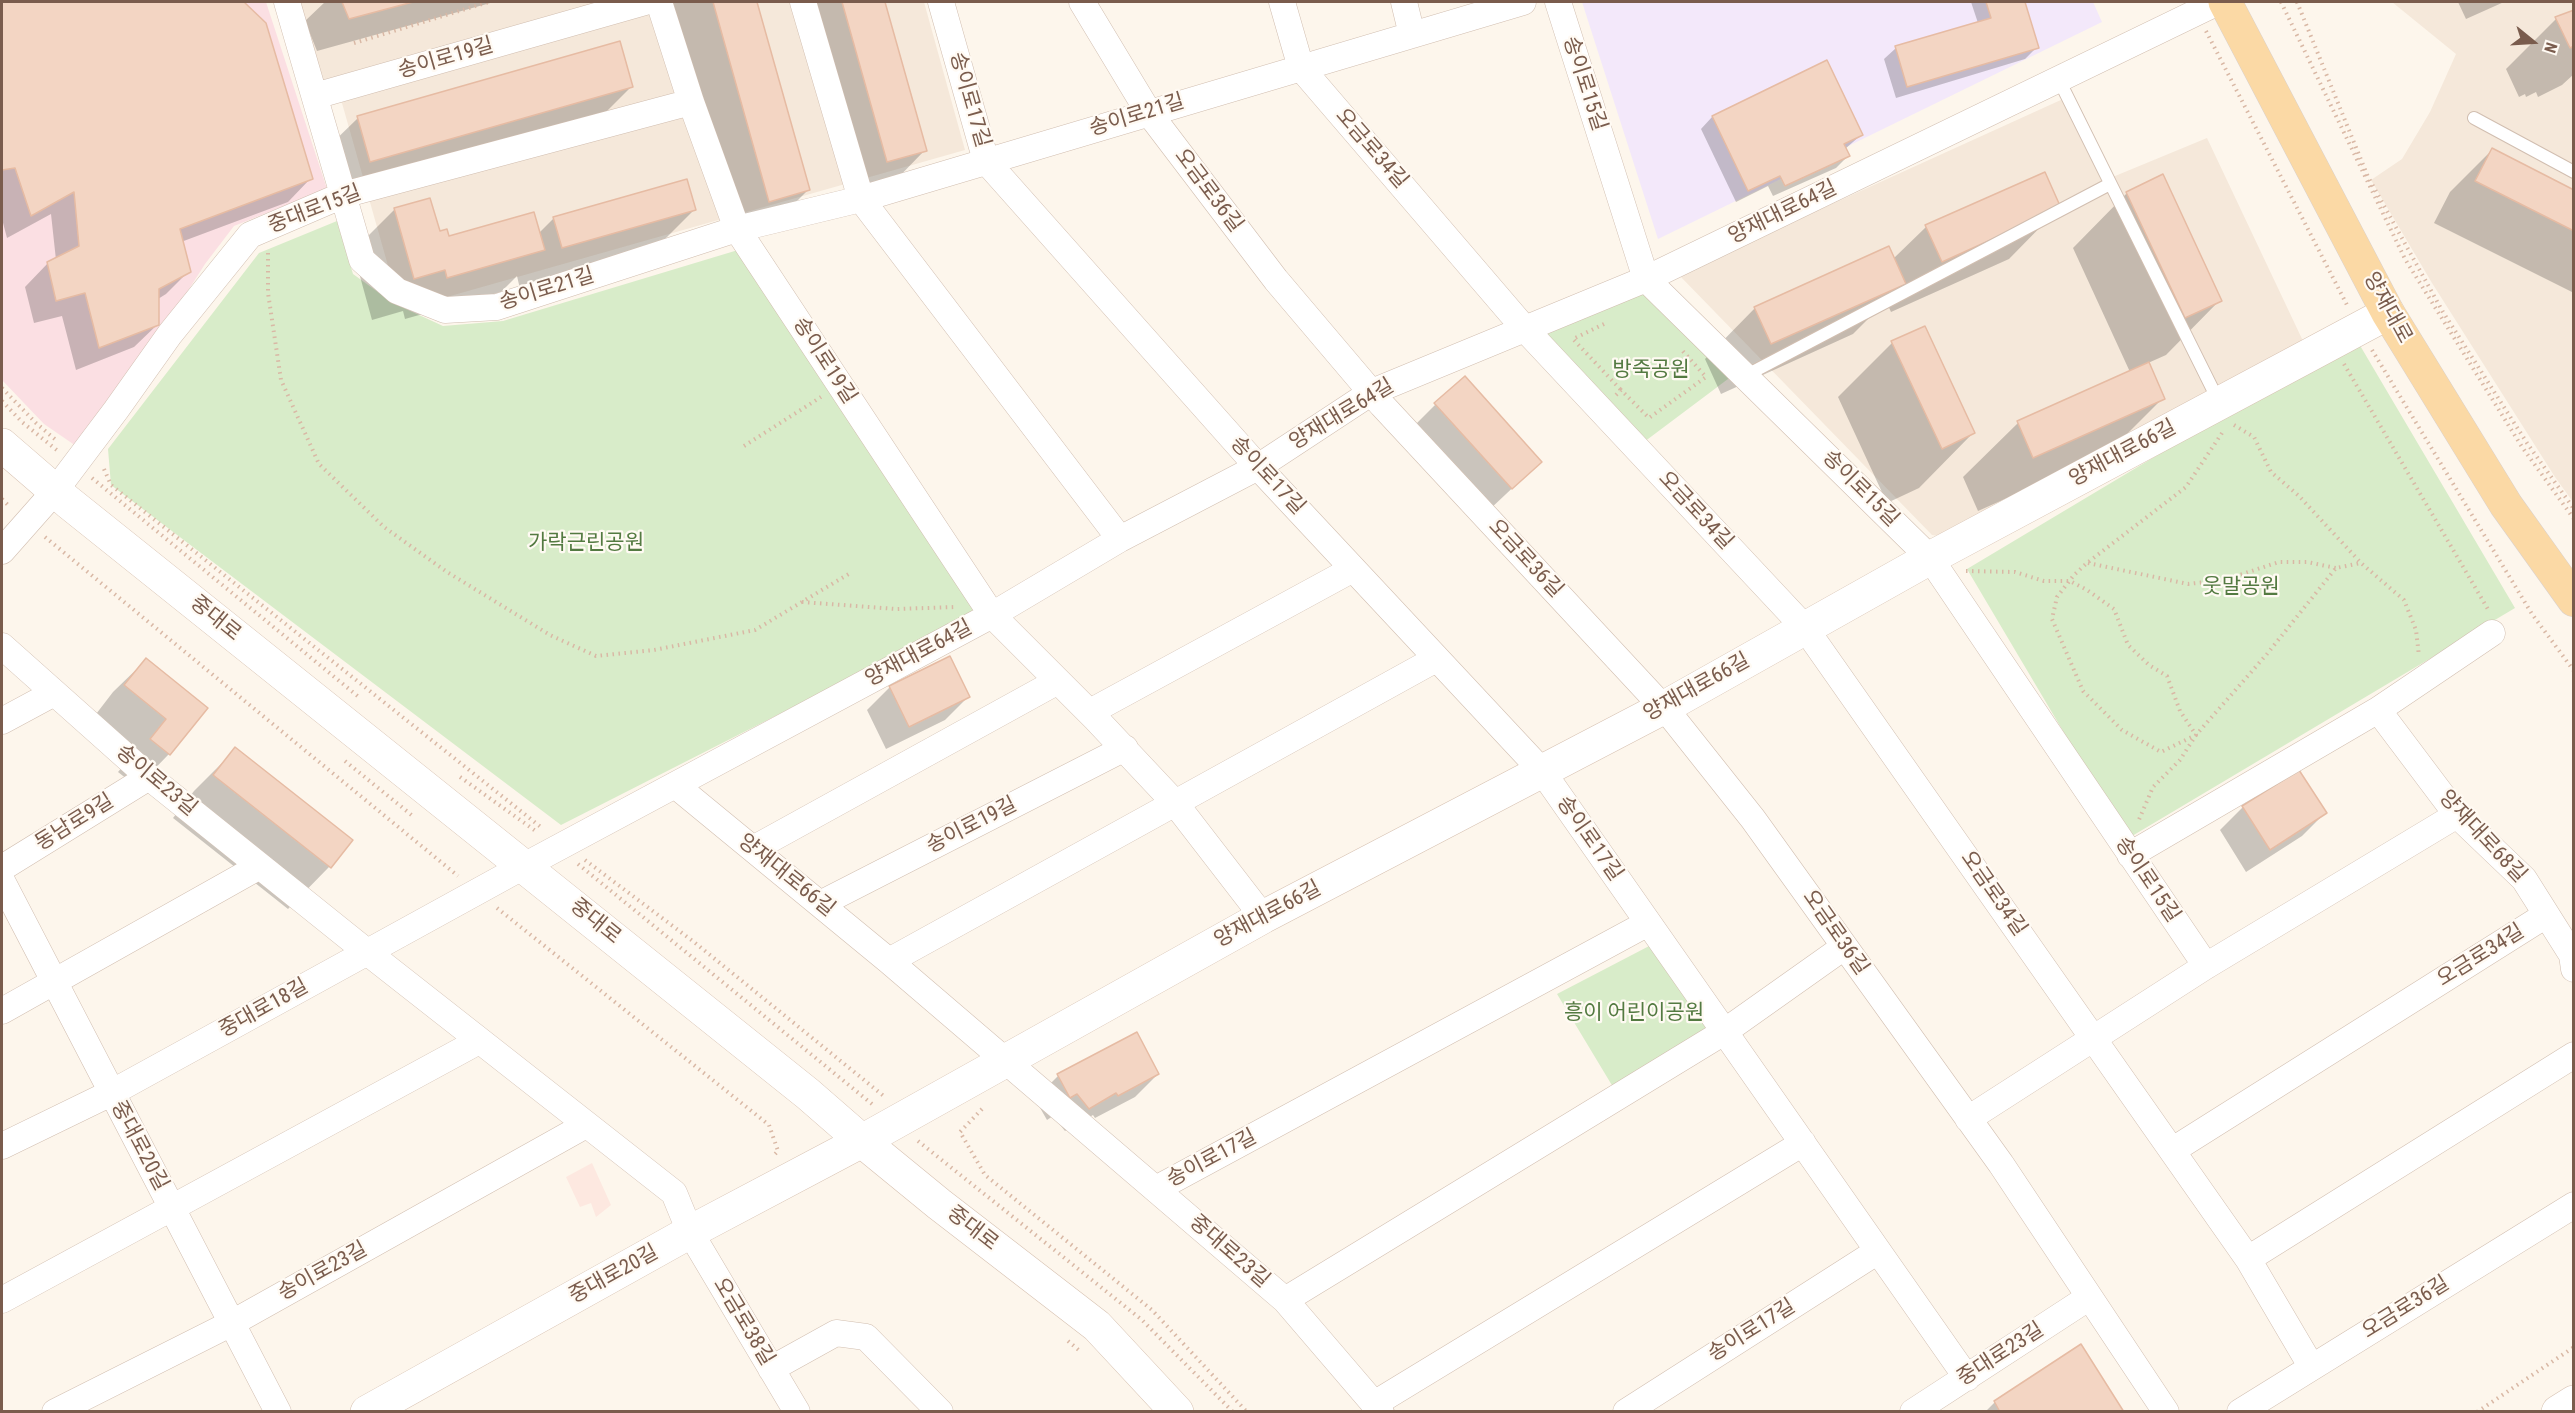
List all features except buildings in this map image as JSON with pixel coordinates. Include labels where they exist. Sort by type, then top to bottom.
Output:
[{"type":"main road","name":"양재대로","points":[[2225,2],[2388,313],[2506,505],[2574,600]]},
{"type":"street","name":"송이로21길","points":[[287,2],[362,260],[397,291],[445,310],[497,307],[737,229],[861,199],[1523,2]]},
{"type":"street","name":"송이로19길","points":[[315,96],[645,2]]},
{"type":"street","name":"송이로19길","points":[[659,2],[691,102],[737,229],[992,615],[1090,712],[1175,803],[1263,917]]},
{"type":"street","points":[[803,2],[861,199],[1120,539]]},
{"type":"street","name":"송이로17길","points":[[941,2],[986,161],[1258,467],[1542,771],[1967,1378]]},
{"type":"street","name":"오금로36길","points":[[1082,2],[1149,113],[1276,280],[1372,392],[1663,708],[1753,819],[2001,1164],[2166,1412]]},
{"type":"street","name":"오금로34길","points":[[1282,2],[1301,68],[1524,328],[1805,628],[2248,1259],[2311,1366]]},
{"type":"street","points":[[1404,2],[1412,34]]},
{"type":"street","name":"송이로15길","points":[[1558,2],[1646,279],[1934,564],[2206,966]]},
{"type":"street","name":"양재대로64길","points":[[524,866],[550,838],[675,785],[992,615],[1120,539],[1258,467],[1372,392],[1646,279],[2218,2]]},
{"type":"street","name":"중대로15길","points":[[2,551],[55,491],[170,334],[250,235],[343,195],[691,102]]},
{"type":"street","name":"양재대로66길","points":[[862,1142],[895,1109],[1006,1061],[1263,917],[1663,708],[1805,628],[1934,564],[2224,412],[2388,313]]},
{"type":"street","name":"중대로","points":[[2,445],[55,491],[808,1094],[862,1142],[1097,1326],[1177,1412]]},
{"type":"street","points":[[1090,712],[1353,569]]},
{"type":"street","points":[[2130,855],[2378,710],[2421,681],[2486,625]]},
{"type":"street","name":"송이로23길","points":[[2,646],[149,777],[479,1041],[674,1193],[690,1232]]},
{"type":"street","points":[[889,961],[1436,659]]},
{"type":"street","points":[[753,849],[1058,681]]},
{"type":"street","points":[[2,720],[54,693]]},
{"type":"street","name":"양재대로68길","points":[[2378,710],[2457,815],[2524,879],[2572,955],[2574,969]]},
{"type":"street","name":"송이로19길","points":[[820,904],[1125,748]]},
{"type":"street","name":"동남로9길","points":[[2,868],[149,777]]},
{"type":"street","name":"양재대로66길","points":[[675,785],[889,961],[1006,1061]]},
{"type":"street","points":[[1968,1119],[2206,966],[2457,815]]},
{"type":"street","points":[[2,1011],[260,866]]},
{"type":"street","name":"중대로18길","points":[[2,1146],[111,1093],[524,866]]},
{"type":"street","name":"중대로20길","points":[[2,881],[278,1412]]},
{"type":"street","name":"오금로34길","points":[[2173,1150],[2546,915]]},
{"type":"street","name":"송이로17길","points":[[1156,1190],[1648,923]]},
{"type":"street","points":[[1285,1300],[1725,1032],[1844,947]]},
{"type":"street","points":[[2,1300],[479,1041]]},
{"type":"street","points":[[2248,1259],[2574,1055]]},
{"type":"street","name":"중대로23길","points":[[1006,1061],[1285,1300],[1377,1408]]},
{"type":"street","name":"송이로23길","points":[[56,1412],[232,1323],[586,1125]]},
{"type":"street","name":"중대로20길","points":[[367,1412],[690,1232],[862,1142]]},
{"type":"street","points":[[1377,1408],[1803,1143]]},
{"type":"street","name":"오금로36길","points":[[2240,1412],[2574,1205]]},
{"type":"street","name":"오금로38길","points":[[690,1232],[797,1412]]},
{"type":"street","name":"송이로17길","points":[[1626,1412],[1878,1251]]},
{"type":"street","name":"중대로23길","points":[[1913,1412],[2088,1298]]},
{"type":"street","points":[[771,1369],[836,1333],[866,1337],[940,1412]]},
{"type":"street","points":[[2558,1412],[2574,1402]]},
{"type":"lane","points":[[2059,80],[2224,412]]},
{"type":"lane","points":[[2474,118],[2574,172]]},
{"type":"lane","points":[[1745,376],[2109,184]]},
{"type":"path","points":[[354,43],[489,2]]},
{"type":"path","points":[[2281,2],[2405,259],[2522,447],[2574,519]]},
{"type":"path","points":[[2297,2],[2368,177],[2443,312],[2527,443],[2574,509]]},
{"type":"path","points":[[267,228],[268,293],[281,380],[319,464],[384,527],[447,572],[550,635],[596,656],[654,650],[755,630],[852,572]]},
{"type":"path","points":[[1607,323],[1572,339],[1649,418],[1706,377],[1679,347],[1701,333]]},
{"type":"path","points":[[2341,359],[2489,611],[2486,625]]},
{"type":"path","points":[[744,446],[840,385]]},
{"type":"path","points":[[2,388],[57,441]]},
{"type":"path","points":[[1599,409],[1621,390]]},
{"type":"path","points":[[2,401],[22,422],[364,701]]},
{"type":"path","points":[[2196,735],[2160,752],[2122,730],[2083,691],[2052,619],[2057,597],[2087,563],[2186,487],[2224,412],[2254,437],[2271,472],[2299,496],[2361,563],[2404,600],[2416,630],[2421,681]]},
{"type":"path","points":[[104,469],[111,485],[550,838],[895,1109],[1142,1320],[1233,1412]]},
{"type":"path","points":[[2,499],[458,876]]},
{"type":"path","points":[[2087,563],[2188,584],[2224,580],[2279,562],[2307,562],[2336,568],[2361,563]]},
{"type":"path","points":[[1934,564],[2015,572],[2044,581],[2070,581],[2087,590],[2114,609],[2128,645],[2149,665],[2167,676],[2180,711],[2196,735]]},
{"type":"path","points":[[2130,855],[2139,822],[2153,787],[2180,760],[2196,735],[2252,672],[2336,568]]},
{"type":"path","points":[[802,602],[896,609],[958,607]]},
{"type":"path","points":[[2419,653],[2429,647]]},
{"type":"path","points":[[454,773],[550,838]]},
{"type":"path","points":[[584,860],[694,942],[885,1097],[895,1109]]},
{"type":"path","points":[[492,903],[769,1125],[778,1151],[770,1160]]},
{"type":"path","points":[[982,1109],[960,1132],[985,1175],[1152,1311],[1247,1412]]},
{"type":"path","points":[[2476,1412],[2574,1347]]},
{"type":"shaded area","points":[[2,2],[266,2],[327,189],[234,226],[205,264],[161,333],[76,446],[44,424],[2,380]]},
{"type":"shaded area","points":[[295,2],[624,2],[321,89]]},
{"type":"shaded area","points":[[670,2],[924,2],[965,150],[440,299],[390,273],[340,96]]},
{"type":"shaded area","points":[[1582,2],[2093,2],[2102,22],[1658,239]]},
{"type":"shaded area","points":[[2392,2],[2573,2],[2573,502],[2432,283],[2371,180],[2402,159],[2430,112],[2456,54]]},
{"type":"shaded area","points":[[2063,99],[2103,181],[2207,138],[2303,341],[1956,538],[1932,535],[1678,274]]},
{"type":"shaded area","points":[[592,1163],[611,1205],[596,1217],[591,1203],[580,1207],[566,1177]]},
{"type":"green space","name":"가락근린공원","points":[[337,221],[353,274],[393,303],[443,326],[503,321],[738,250],[978,613],[561,825],[111,485],[108,449],[259,253]]},
{"type":"green space","name":"방죽공원","points":[[1644,291],[1732,376],[1644,442],[1544,330]]},
{"type":"green space","name":"웃말공원","points":[[2355,337],[2515,608],[2127,839],[1967,569]]},
{"type":"green space","name":"흥이 어린이공원","points":[[1653,944],[1712,1030],[1613,1087],[1557,994]]}]
